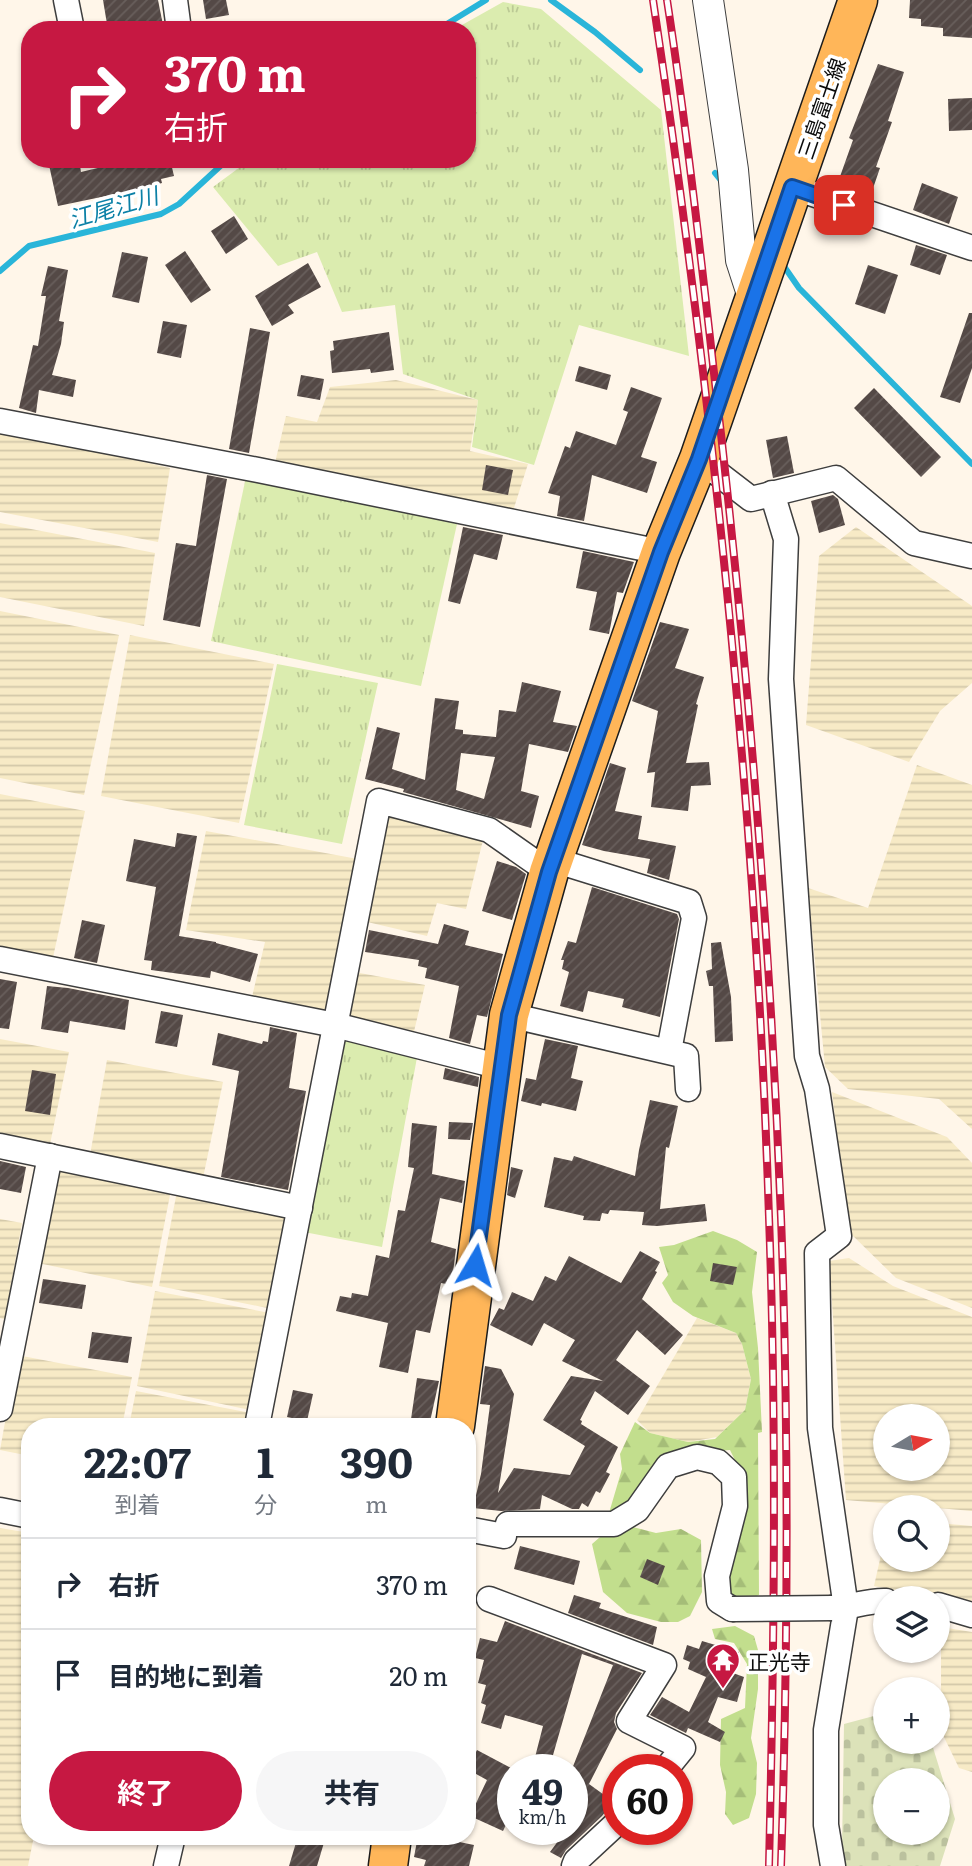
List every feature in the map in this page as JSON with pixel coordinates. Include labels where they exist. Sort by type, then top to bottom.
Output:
[{"type":"main road","name":"三島富士線","points":[[456,1418],[509,1015],[552,866],[661,552],[699,459],[858,0]]},
{"type":"main road","points":[[388,1866],[391,1845]]},
{"type":"street","points":[[66,0],[70,21]]},
{"type":"street","points":[[175,0],[178,21]]},
{"type":"street","points":[[708,0],[734,185],[741,260],[765,269]]},
{"type":"street","points":[[792,187],[972,248]]},
{"type":"street","points":[[0,421],[661,552]]},
{"type":"street","points":[[699,459],[751,499],[836,478],[914,543],[972,556]]},
{"type":"street","points":[[772,493],[786,539],[781,679],[807,1056],[817,1089],[839,1236],[817,1253],[820,1428],[839,1608],[826,1730],[825,1825],[833,1866]]},
{"type":"street","points":[[259,1418],[379,801],[489,831],[552,866],[689,902],[694,918],[670,1051]]},
{"type":"street","points":[[0,959],[335,1025],[501,1066]]},
{"type":"street","points":[[509,1015],[686,1056],[688,1089]]},
{"type":"street","points":[[0,1146],[300,1208]]},
{"type":"street","points":[[0,1409],[50,1156]]},
{"type":"street","points":[[476,1530],[614,1524],[637,1510],[668,1466],[697,1457],[718,1462],[734,1477],[735,1506],[717,1576],[719,1601],[732,1609],[839,1608],[873,1601]]},
{"type":"street","points":[[0,1510],[21,1514]]},
{"type":"street","points":[[489,1599],[664,1665],[629,1721],[683,1748],[678,1754]]},
{"type":"street","points":[[950,1609],[972,1615]]},
{"type":"street","points":[[574,1866],[602,1837]]},
{"type":"street","points":[[166,1866],[171,1845]]},
{"type":"shaded area","points":[[396,380],[478,400],[470,451],[528,464],[513,511],[274,467],[286,416],[317,422],[330,387]]},
{"type":"shaded area","points":[[0,430],[170,468],[158,542],[0,512]]},
{"type":"shaded area","points":[[0,523],[155,553],[144,626],[0,597]]},
{"type":"shaded area","points":[[856,527],[972,606],[972,683],[940,711],[909,762],[806,725],[819,556]]},
{"type":"shaded area","points":[[0,611],[119,635],[84,795],[0,778]]},
{"type":"shaded area","points":[[130,635],[274,664],[239,823],[101,796]]},
{"type":"shaded area","points":[[917,765],[972,785],[972,1129],[939,1099],[848,1089],[825,1067],[808,888],[868,908]]},
{"type":"shaded area","points":[[0,794],[85,811],[50,971],[0,961]]},
{"type":"shaded area","points":[[382,806],[485,832],[466,909],[437,903],[427,936],[363,921]]},
{"type":"shaded area","points":[[206,831],[363,860],[330,1018],[251,1001],[265,942],[186,930]]},
{"type":"shaded area","points":[[349,971],[425,985],[412,1040],[342,1022]]},
{"type":"shaded area","points":[[0,1039],[69,1052],[49,1149],[0,1139]]},
{"type":"shaded area","points":[[107,1060],[223,1082],[203,1178],[90,1155]]},
{"type":"shaded area","points":[[832,1092],[947,1137],[972,1163],[972,1308],[896,1278],[848,1231]]},
{"type":"shaded area","points":[[56,1168],[171,1190],[152,1287],[38,1263]]},
{"type":"shaded area","points":[[177,1191],[292,1213],[272,1309],[159,1286]]},
{"type":"shaded area","points":[[0,1219],[22,1223],[5,1319],[0,1318]]},
{"type":"shaded area","points":[[849,1258],[893,1286],[972,1317],[972,1511],[950,1509],[950,1495],[873,1495],[873,1502],[846,1500],[829,1261]]},
{"type":"shaded area","points":[[155,1291],[270,1313],[250,1410],[137,1386]]},
{"type":"shaded area","points":[[697,1318],[736,1333],[742,1344],[751,1379],[745,1410],[717,1437],[688,1442],[650,1433],[637,1420]]},
{"type":"shaded area","points":[[17,1355],[132,1377],[124,1418],[21,1418],[21,1454],[0,1450]]},
{"type":"shaded area","points":[[136,1391],[251,1413],[250,1418],[131,1418]]},
{"type":"shaded area","points":[[950,1524],[972,1526],[972,1604],[950,1600],[950,1586],[874,1586],[877,1572],[950,1572]]},
{"type":"shaded area","points":[[0,1528],[21,1532],[21,1845],[32,1845],[28,1866],[0,1866]]},
{"type":"shaded area","points":[[950,1628],[972,1632],[972,1772],[959,1768],[950,1750],[950,1677],[941,1677],[941,1663],[950,1663]]},
{"type":"green space","points":[[503,2],[541,9],[661,110],[689,356],[579,325],[534,465],[472,447],[478,400],[403,374],[395,305],[342,312],[317,252],[278,266],[213,187],[239,168],[476,168],[476,21],[469,21]]},
{"type":"green space","points":[[246,477],[457,524],[421,686],[211,641]]},
{"type":"green space","points":[[277,664],[378,683],[342,844],[244,825]]},
{"type":"green space","points":[[342,1040],[418,1052],[382,1247],[304,1232]]},
{"type":"green space","points":[[713,1231],[737,1240],[757,1252],[752,1292],[762,1432],[758,1433],[759,1595],[736,1605],[722,1603],[744,1479],[730,1450],[690,1453],[619,1514],[609,1513],[622,1469],[620,1454],[635,1422],[650,1433],[688,1442],[715,1439],[745,1410],[751,1379],[742,1344],[736,1333],[693,1316],[673,1302],[662,1283],[668,1275],[659,1247],[674,1245]]},
{"type":"green space","points":[[629,1526],[656,1533],[681,1529],[701,1540],[702,1592],[690,1616],[678,1622],[661,1622],[627,1613],[603,1592],[592,1544],[607,1531]]},
{"type":"green space","points":[[735,1626],[754,1636],[758,1650],[758,1689],[751,1738],[757,1763],[756,1794],[749,1818],[733,1825],[725,1814],[726,1792],[720,1765],[721,1719],[745,1708],[747,1664],[734,1643],[715,1639],[712,1629]]},
{"type":"green space","points":[[873,1716],[873,1754],[935,1754],[939,1768],[873,1768],[873,1845],[947,1845],[940,1866],[845,1866],[842,1849],[844,1724]]},
{"type":"green space","points":[[950,1803],[955,1819],[950,1835]]},
{"type":"building","points":[[103,0],[158,0],[162,21],[106,21]]},
{"type":"building","points":[[203,0],[226,0],[229,15],[206,19]]},
{"type":"building","points":[[910,0],[972,0],[972,38],[943,36],[943,28],[921,26],[921,19],[909,18]]},
{"type":"building","points":[[878,64],[904,72],[888,121],[892,122],[876,167],[880,168],[870,197],[837,185],[853,140],[849,138]]},
{"type":"building","points":[[972,98],[972,130],[949,131],[948,99]]},
{"type":"building","points":[[50,168],[80,168],[81,172],[98,168],[172,168],[174,176],[161,179],[162,183],[58,206]]},
{"type":"building","points":[[922,183],[958,197],[949,224],[913,210]]},
{"type":"building","points":[[234,216],[248,239],[226,254],[211,231]]},
{"type":"building","points":[[916,245],[947,255],[940,275],[910,265]]},
{"type":"building","points":[[185,251],[211,290],[191,303],[165,265]]},
{"type":"building","points":[[122,252],[148,257],[139,303],[112,297]]},
{"type":"building","points":[[308,263],[321,287],[288,305],[294,313],[272,326],[255,296]]},
{"type":"building","points":[[868,265],[898,275],[885,314],[855,304]]},
{"type":"building","points":[[48,266],[68,270],[59,321],[64,322],[61,344],[52,375],[76,380],[73,397],[39,390],[36,413],[19,408],[33,345],[38,346],[46,296],[41,296]]},
{"type":"building","points":[[969,313],[972,313],[972,368],[960,403],[940,397]]},
{"type":"building","points":[[163,321],[187,325],[181,358],[157,353]]},
{"type":"building","points":[[250,328],[270,332],[249,453],[229,449]]},
{"type":"building","points":[[389,332],[394,370],[371,373],[370,369],[332,373],[330,351],[334,350],[333,341]]},
{"type":"building","points":[[579,366],[611,375],[607,390],[575,381]]},
{"type":"building","points":[[301,375],[324,379],[320,400],[297,396]]},
{"type":"building","points":[[631,387],[662,398],[641,457],[657,462],[647,493],[592,475],[584,521],[557,516],[560,496],[548,493],[565,446],[570,448],[576,431],[616,445],[628,412],[623,410]]},
{"type":"building","points":[[874,388],[941,457],[921,477],[854,408]]},
{"type":"building","points":[[787,436],[794,473],[773,478],[766,440]]},
{"type":"building","points":[[486,465],[513,470],[508,495],[482,490]]},
{"type":"building","points":[[207,475],[227,479],[200,627],[163,620],[176,543],[196,546]]},
{"type":"building","points":[[833,495],[838,499],[845,525],[819,533],[811,501]]},
{"type":"building","points":[[463,527],[503,535],[497,560],[474,554],[460,604],[448,601]]},
{"type":"building","points":[[583,551],[634,562],[623,593],[617,592],[609,634],[589,630],[597,592],[576,588]]},
{"type":"building","points":[[660,622],[689,629],[675,668],[704,677],[696,704],[698,705],[686,763],[709,762],[711,785],[691,786],[688,811],[651,807],[655,772],[647,773],[658,711],[632,701]]},
{"type":"building","points":[[522,682],[561,691],[553,722],[577,726],[568,752],[529,744],[521,791],[539,796],[531,828],[365,779],[377,727],[400,733],[392,769],[425,780],[435,698],[459,701],[455,729],[463,730],[463,734],[496,737],[499,710],[516,712]],"holes":[[[461,753],[495,757],[484,799],[456,790]]]},
{"type":"building","points":[[610,763],[626,768],[615,811],[642,816],[638,839],[676,846],[669,880],[647,873],[650,859],[582,845]]},
{"type":"building","points":[[177,833],[197,836],[179,936],[216,942],[258,954],[250,982],[211,971],[210,978],[151,970],[152,961],[144,960],[156,887],[126,881],[134,839],[175,847]]},
{"type":"building","points":[[497,861],[516,867],[526,874],[512,920],[482,911]]},
{"type":"building","points":[[592,887],[677,914],[679,919],[660,1017],[622,1007],[624,999],[588,991],[583,1012],[560,1006],[569,972],[562,969],[564,960],[561,960],[568,941],[576,943]]},
{"type":"building","points":[[82,920],[105,925],[97,963],[74,958]]},
{"type":"building","points":[[444,924],[469,931],[465,945],[503,954],[487,1017],[477,1015],[470,1044],[449,1038],[459,986],[425,978],[427,968],[418,966],[419,960],[365,952],[369,930],[438,944]]},
{"type":"building","points":[[721,942],[731,997],[733,1041],[715,1042],[713,986],[709,986],[706,971],[712,969],[711,943]]},
{"type":"building","points":[[0,979],[17,982],[9,1029],[0,1028]]},
{"type":"building","points":[[47,986],[129,1000],[125,1030],[70,1021],[68,1033],[41,1029]]},
{"type":"building","points":[[161,1011],[183,1015],[177,1047],[155,1043]]},
{"type":"building","points":[[270,1027],[297,1033],[289,1088],[306,1091],[288,1190],[221,1177],[239,1071],[212,1065],[218,1033],[262,1044],[263,1041],[268,1042]]},
{"type":"building","points":[[545,1039],[578,1046],[571,1078],[583,1081],[576,1111],[521,1101],[526,1078],[536,1080]]},
{"type":"building","points":[[445,1068],[479,1077],[478,1087],[443,1079]]},
{"type":"building","points":[[32,1070],[56,1074],[50,1115],[25,1111]]},
{"type":"building","points":[[650,1100],[678,1106],[669,1148],[666,1147],[660,1209],[705,1204],[707,1221],[642,1225],[644,1212],[610,1210],[608,1214],[602,1213],[600,1221],[583,1220],[584,1216],[544,1207],[554,1157],[572,1161],[574,1156],[635,1176]]},
{"type":"building","points":[[449,1122],[473,1123],[470,1140],[448,1139]]},
{"type":"building","points":[[412,1123],[437,1126],[432,1174],[465,1181],[462,1203],[440,1198],[431,1242],[456,1249],[452,1280],[448,1279],[446,1284],[441,1283],[430,1333],[416,1330],[408,1373],[379,1367],[388,1323],[336,1311],[340,1296],[351,1298],[352,1293],[368,1296],[376,1255],[389,1258],[398,1210],[405,1211],[414,1168],[408,1167]]},
{"type":"building","points":[[0,1161],[26,1167],[21,1193],[0,1189]]},
{"type":"building","points":[[511,1167],[523,1170],[515,1198],[507,1195]]},
{"type":"building","points":[[640,1251],[660,1262],[642,1299],[683,1335],[665,1355],[637,1330],[616,1360],[650,1386],[628,1415],[595,1391],[580,1420],[581,1424],[618,1447],[606,1472],[610,1474],[600,1493],[596,1491],[588,1507],[582,1503],[579,1509],[572,1509],[542,1495],[540,1509],[501,1511],[476,1508],[490,1405],[480,1404],[485,1366],[501,1369],[514,1394],[498,1493],[514,1468],[570,1475],[585,1446],[543,1420],[571,1376],[603,1381],[562,1361],[575,1340],[544,1323],[532,1346],[490,1325],[499,1308],[504,1310],[512,1292],[533,1301],[545,1276],[556,1281],[569,1256],[621,1283]]},
{"type":"building","points":[[713,1263],[737,1267],[733,1285],[710,1281]]},
{"type":"building","points":[[43,1279],[86,1285],[82,1309],[39,1303]]},
{"type":"building","points":[[92,1332],[132,1337],[128,1363],[88,1358]]},
{"type":"building","points":[[417,1378],[439,1381],[431,1418],[411,1418]]},
{"type":"building","points":[[293,1390],[313,1394],[308,1418],[287,1417]]},
{"type":"building","points":[[520,1546],[580,1561],[574,1585],[514,1569]]},
{"type":"building","points":[[647,1559],[665,1566],[658,1585],[640,1577]]},
{"type":"building","points":[[574,1595],[601,1603],[599,1608],[657,1627],[653,1645],[568,1613]]},
{"type":"building","points":[[505,1621],[642,1673],[616,1713],[614,1722],[617,1729],[589,1784],[602,1793],[602,1816],[588,1829],[588,1754],[578,1754],[613,1665],[582,1654],[553,1754],[536,1754],[543,1726],[505,1715],[501,1729],[481,1723],[486,1705],[481,1703],[486,1685],[478,1683],[484,1660],[476,1658],[480,1638],[497,1642]]},
{"type":"building","name":"正光寺","points":[[702,1641],[739,1652],[733,1673],[744,1677],[737,1702],[718,1697],[708,1722],[725,1732],[720,1742],[688,1728],[686,1733],[650,1715],[662,1697],[689,1712],[706,1677],[688,1669],[690,1662],[683,1659],[687,1645],[699,1649]]},
{"type":"building","points":[[477,1750],[497,1761],[497,1828],[476,1819],[476,1803],[487,1780],[476,1774]]},
{"type":"building","points":[[295,1845],[323,1845],[317,1866],[289,1866]]},
{"type":"building","points":[[416,1845],[474,1845],[469,1866],[424,1866],[426,1860],[414,1857]]},
{"type":"building","points":[[555,1845],[571,1845],[561,1858],[550,1852]]},
{"type":"waterway","name":"江尾江川","points":[[452,21],[486,0]]},
{"type":"waterway","points":[[551,0],[640,70]]},
{"type":"waterway","name":"江尾江川","points":[[0,271],[29,246],[161,214],[179,204],[218,168]]},
{"type":"waterway","points":[[715,173],[723,183]]},
{"type":"waterway","points":[[781,262],[799,288],[972,464]]},
{"type":"railway","points":[[653,0],[713,455],[729,607],[754,912],[763,1065],[773,1379],[769,1866]]},
{"type":"railway","points":[[667,0],[698,233],[737,584],[771,1006],[784,1298],[786,1460],[781,1866]]},
{"type":"place","name":"正光寺","points":[[723,1690]]},
{"type":"route","points":[[475,1265],[509,1015],[549,872],[661,552],[699,459],[792,187],[844,205]]}]
